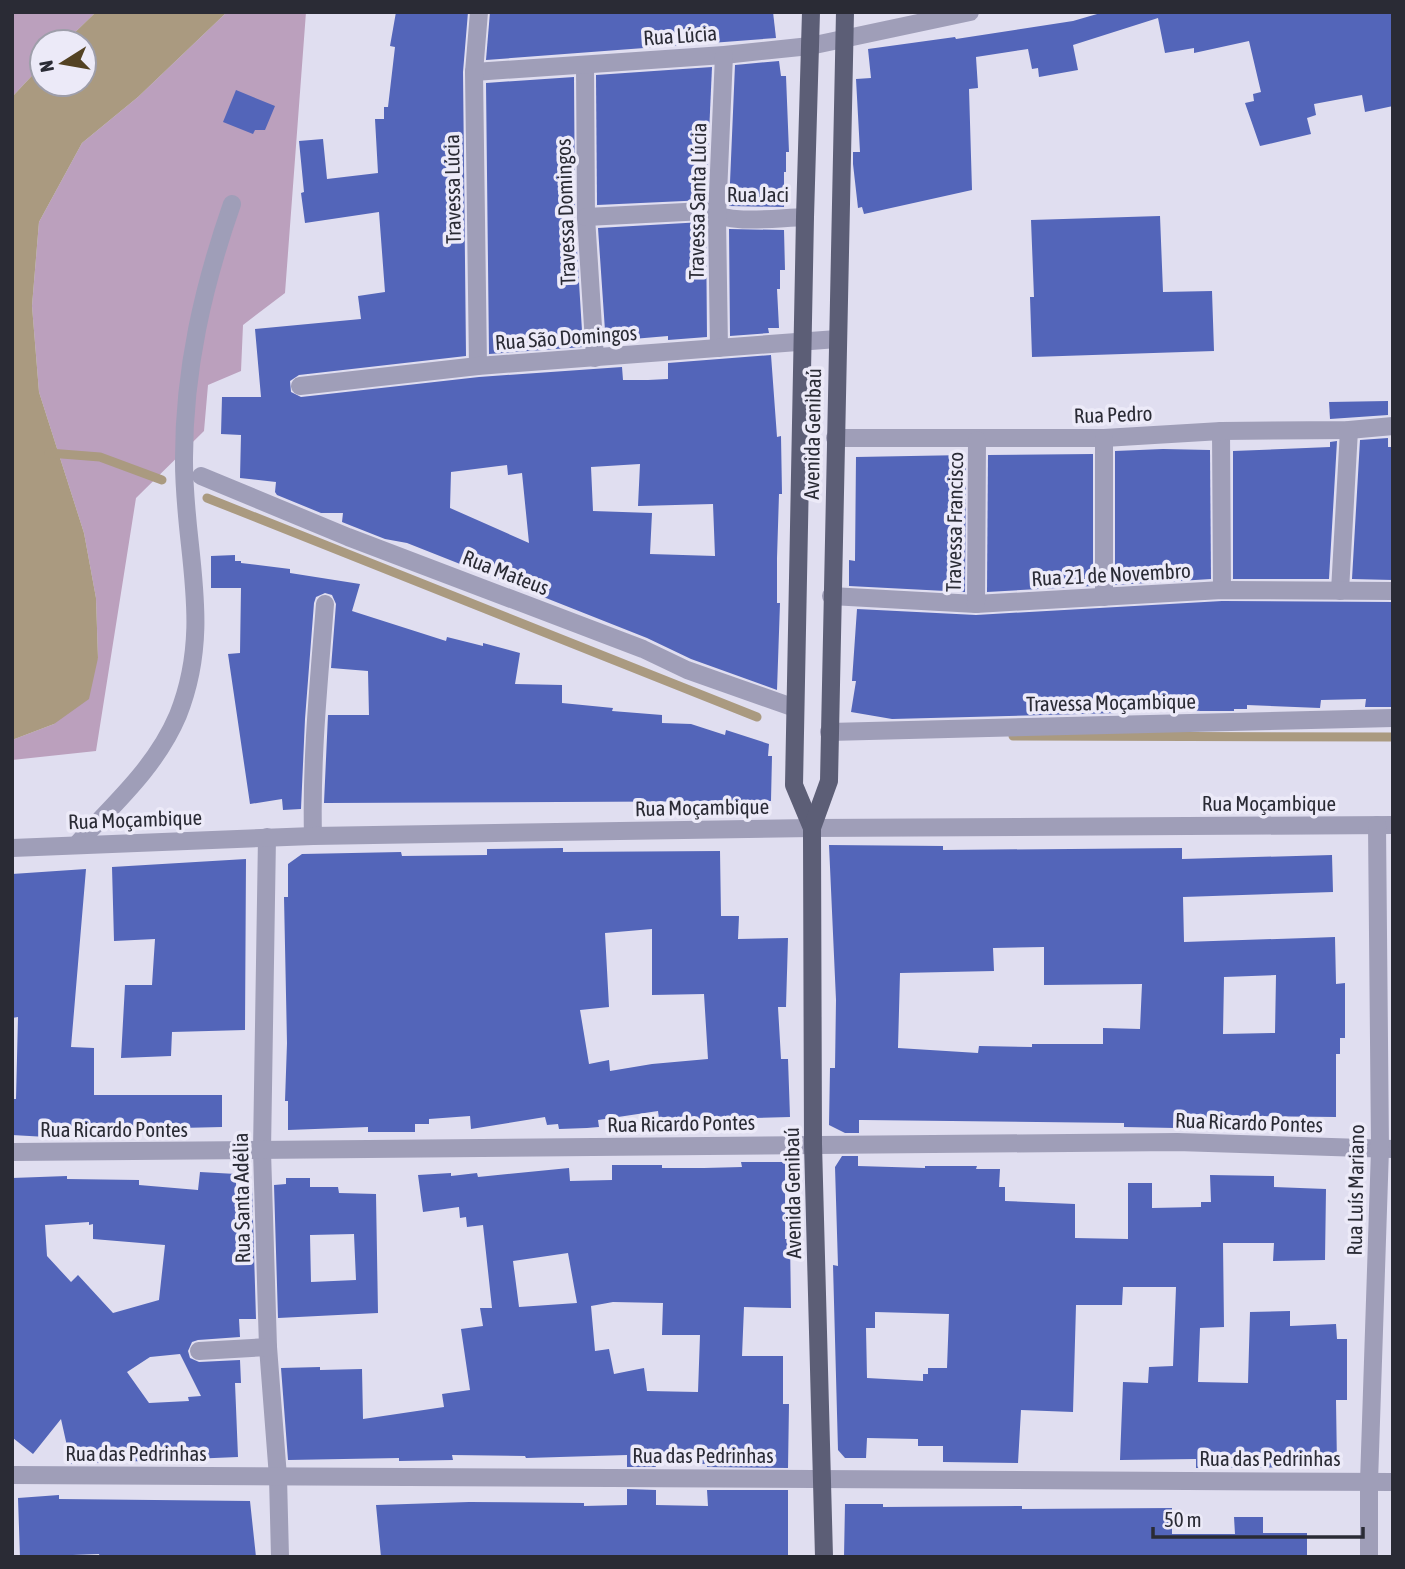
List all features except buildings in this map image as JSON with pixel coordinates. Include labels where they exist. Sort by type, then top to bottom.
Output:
[{"type":"main road","name":"Avenida Genibaú","points":[[811,12],[794,785],[812,828]]},
{"type":"main road","name":"Avenida Genibaú","points":[[824,1557],[813,1144],[812,828],[828,781],[830,732],[836,339],[845,12]]},
{"type":"street","name":"Travessa Lúcia","points":[[478,366],[474,72],[479,12]]},
{"type":"street","name":"Rua Lúcia","points":[[474,72],[724,55],[810,46],[970,12]]},
{"type":"street","name":"Travessa Santa Lúcia","points":[[719,348],[717,217],[724,55]]},
{"type":"street","name":"Travessa Domingos","points":[[584,65],[586,217],[595,358]]},
{"type":"street","points":[[78,844],[149,766],[178,715],[188,684],[195,652],[197,620],[185,508],[186,410],[191,357],[201,305],[232,204]]},
{"type":"street","name":"Rua Jaci","points":[[586,217],[705,211],[717,217],[805,217]]},
{"type":"street","name":"Rua São Domingos","points":[[300,386],[478,366],[836,339]]},
{"type":"street","name":"Rua Pedro","points":[[835,438],[1104,438],[1221,431],[1349,430],[1393,426]]},
{"type":"street","points":[[1340,590],[1349,430]]},
{"type":"street","points":[[1221,431],[1222,590]]},
{"type":"street","points":[[1104,438],[1104,597]]},
{"type":"street","name":"Travessa Francisco","points":[[976,604],[977,440]]},
{"type":"street","name":"Rua Mateus","points":[[201,476],[348,537],[643,649],[687,670],[795,708]]},
{"type":"street","name":"Rua 21 de Novembro","points":[[831,596],[976,604],[1222,590],[1393,592]]},
{"type":"street","points":[[313,836],[317,707],[326,604]]},
{"type":"street","name":"Travessa Moçambique","points":[[830,732],[1393,718]]},
{"type":"street","name":"Rua Moçambique","points":[[12,848],[313,836],[812,828],[1385,825]]},
{"type":"street","name":"Rua Luís Mariano","points":[[1369,1557],[1369,1482],[1386,1149],[1385,825]]},
{"type":"street","name":"Rua Santa Adélia","points":[[267,837],[262,1151],[268,1347],[278,1477],[280,1557]]},
{"type":"street","name":"Rua Ricardo Pontes","points":[[12,1152],[1177,1142],[1386,1149]]},
{"type":"street","points":[[199,1351],[268,1347]]},
{"type":"street","name":"Rua das Pedrinhas","points":[[12,1475],[1393,1482]]},
{"type":"shaded area","points":[[12,12],[96,12],[79,28],[28,28],[28,80],[12,97]]},
{"type":"shaded area","points":[[96,12],[227,12],[138,97],[82,143],[39,222],[32,306],[39,392],[84,533],[96,598],[98,658],[89,699],[54,724],[12,740],[12,97],[28,80],[28,98],[98,98],[98,28],[79,28]]},
{"type":"shaded area","points":[[227,12],[306,12],[285,293],[243,325],[241,371],[208,385],[204,431],[136,498],[96,751],[12,760],[12,740],[54,724],[98,658],[96,598],[84,533],[39,392],[32,306],[39,222],[82,143],[138,97]]},
{"type":"waterway","points":[[49,453],[100,457],[162,480]]},
{"type":"waterway","points":[[207,498],[757,717]]},
{"type":"waterway","points":[[1013,736],[1393,737]]}]
